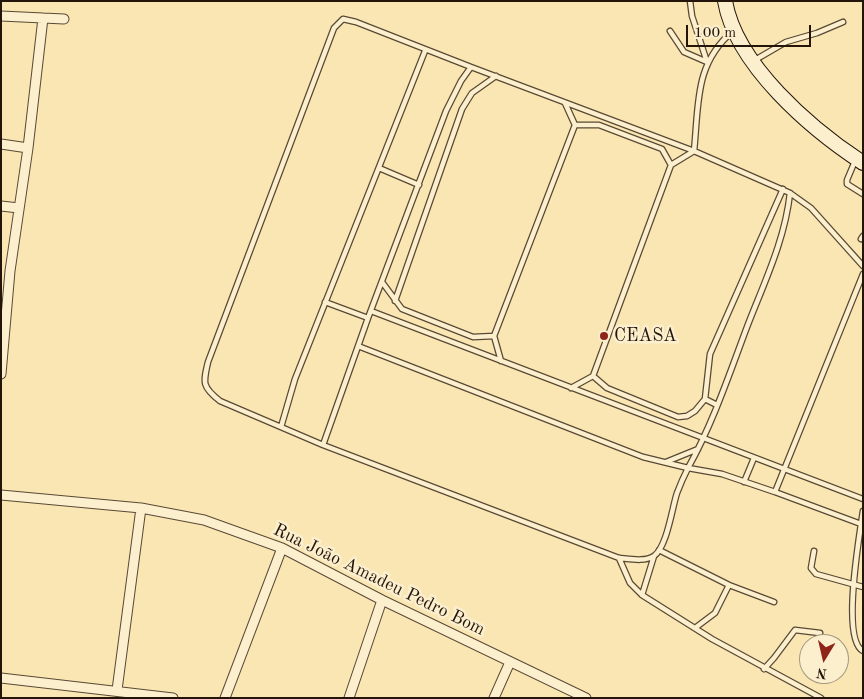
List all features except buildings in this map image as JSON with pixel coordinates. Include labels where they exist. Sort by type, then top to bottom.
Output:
[{"type":"street","points":[[725,1],[728,17],[734,30],[778,93],[830,141],[859,160]]},
{"type":"street","points":[[1,16],[64,19]]},
{"type":"street","points":[[1,374],[5,271],[19,208],[43,18]]},
{"type":"street","points":[[1,144],[28,148]]},
{"type":"street","points":[[1,206],[19,208]]},
{"type":"street","name":"Rua João Amadeu Pedro Bom","points":[[1,495],[141,508],[204,520],[282,548],[382,600],[586,698]]},
{"type":"street","points":[[117,690],[141,508]]},
{"type":"street","points":[[225,698],[282,548]]},
{"type":"street","points":[[349,698],[382,600]]},
{"type":"street","points":[[494,698],[510,662]]},
{"type":"street","points":[[1,678],[173,698]]},
{"type":"lane","points":[[690,1],[692,16],[707,62]]},
{"type":"lane","points":[[654,556],[638,560],[619,558],[323,445],[220,401],[208,391],[204,381],[208,362],[334,28],[343,19],[356,22],[425,51],[694,151],[783,189],[810,208],[863,266]]},
{"type":"lane","points":[[754,61],[786,42],[817,33],[843,22]]},
{"type":"lane","points":[[670,30],[684,52],[707,62]]},
{"type":"lane","points":[[694,151],[702,76],[707,62],[719,43],[734,30]]},
{"type":"lane","points":[[281,426],[295,379],[425,51]]},
{"type":"lane","points":[[323,445],[368,318],[446,111],[461,81],[471,67]]},
{"type":"lane","points":[[395,301],[462,110],[472,93],[496,76]]},
{"type":"lane","points":[[501,361],[494,336],[575,124],[565,103]]},
{"type":"lane","points":[[575,124],[599,125],[662,149],[671,164]]},
{"type":"lane","points":[[571,388],[593,376],[671,164],[694,151]]},
{"type":"lane","points":[[859,160],[848,175],[847,184],[863,194]]},
{"type":"lane","points":[[378,168],[419,185]]},
{"type":"lane","points":[[593,376],[607,388],[678,417],[687,416],[695,411],[705,399],[710,354],[783,189]]},
{"type":"lane","points":[[642,595],[654,556],[664,540],[677,492],[704,439],[787,220],[790,193]]},
{"type":"lane","points":[[775,492],[863,274]]},
{"type":"lane","points":[[382,282],[402,309],[473,337],[494,336]]},
{"type":"lane","points":[[326,302],[368,318]]},
{"type":"lane","points":[[371,311],[863,499]]},
{"type":"lane","points":[[358,346],[634,454],[744,482],[862,524]]},
{"type":"lane","points":[[705,399],[717,405]]},
{"type":"lane","points":[[665,462],[698,449]]},
{"type":"lane","points":[[744,482],[754,458]]},
{"type":"lane","points":[[863,511],[853,585],[854,639],[863,651]]},
{"type":"lane","points":[[659,550],[729,586],[774,602]]},
{"type":"lane","points":[[814,550],[812,571],[863,587]]},
{"type":"lane","points":[[619,558],[630,583],[642,595],[764,669],[821,698]]},
{"type":"lane","points":[[695,628],[715,613],[729,586]]},
{"type":"lane","points":[[764,669],[794,630],[820,633]]},
{"type":"place","name":"CEASA","points":[[604,336]]}]
